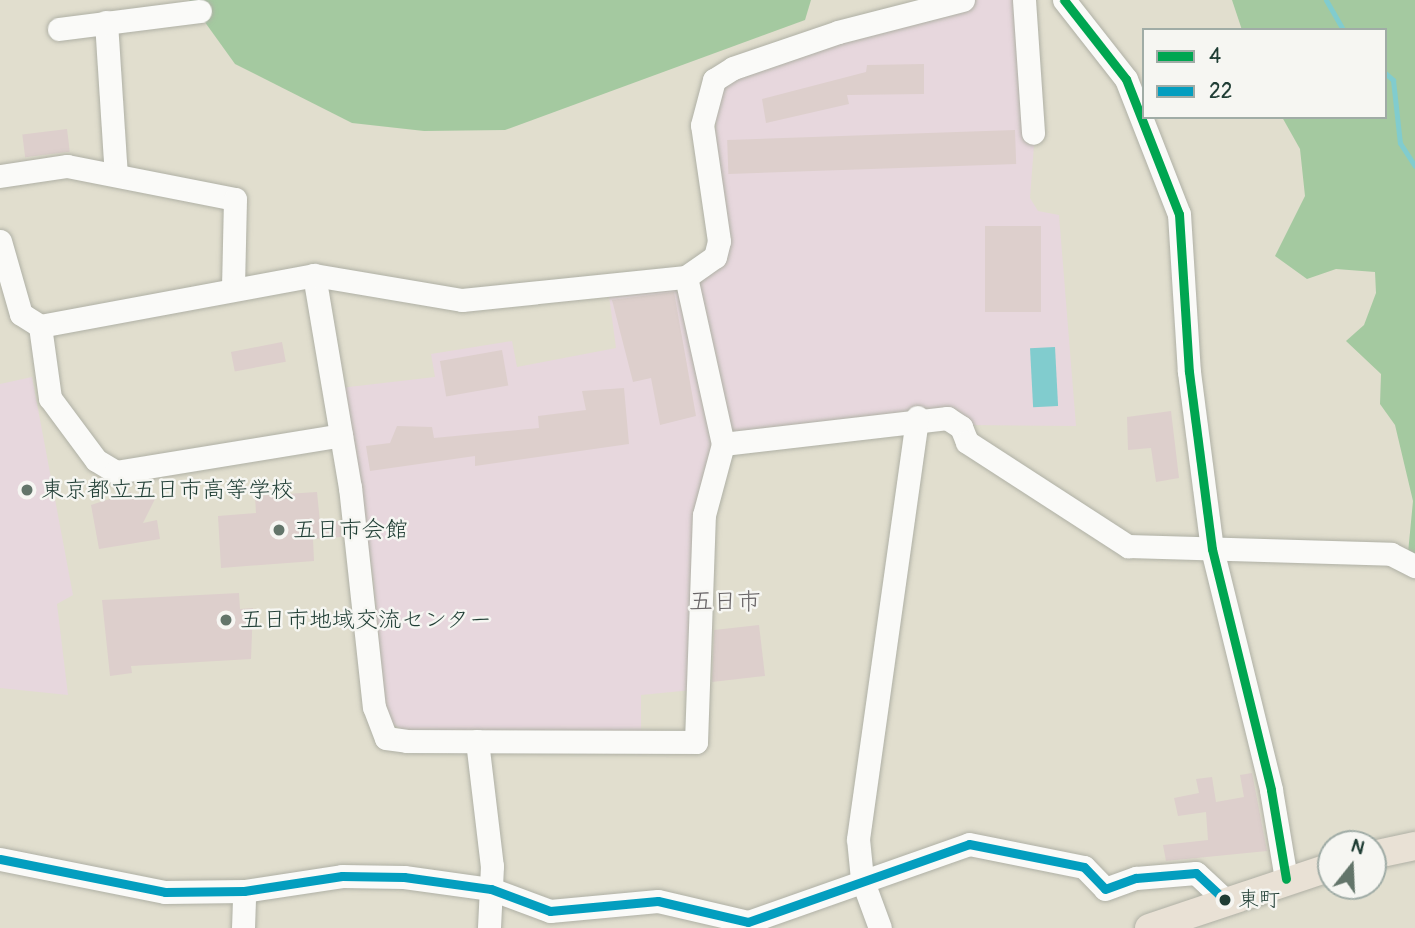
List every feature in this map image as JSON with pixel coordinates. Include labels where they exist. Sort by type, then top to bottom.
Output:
[{"type":"main road","points":[[1387,852],[1415,846]]},
{"type":"main road","points":[[1149,928],[1286,879],[1317,871]]},
{"type":"street","points":[[20,318],[233,289],[314,275],[463,300],[686,277],[715,257],[719,241],[702,125],[714,80],[733,68],[838,32],[963,0]]},
{"type":"street","points":[[1024,0],[1033,133]]},
{"type":"street","points":[[1065,0],[1126,79],[1179,214],[1188,372],[1212,549],[1286,879]]},
{"type":"street","points":[[59,29],[200,11]]},
{"type":"street","points":[[106,22],[116,175]]},
{"type":"street","points":[[0,176],[46,165],[116,175],[235,198],[233,289]]},
{"type":"street","points":[[0,241],[20,318],[50,398],[96,460],[116,472],[341,435]]},
{"type":"street","points":[[314,275],[341,435],[374,706],[386,738],[477,741],[696,742],[704,515],[723,444],[686,277]]},
{"type":"street","points":[[723,444],[917,417],[947,418],[961,427],[967,442],[1128,546],[1391,554],[1415,566]]},
{"type":"street","points":[[880,928],[862,879],[858,839],[917,417]]},
{"type":"street","points":[[477,741],[491,889],[489,928]]},
{"type":"street","points":[[0,859],[165,892],[244,891],[342,876],[491,889],[550,911],[658,901],[748,922],[862,879],[969,844],[1084,867],[1105,890],[1136,877],[1196,873],[1225,900]]},
{"type":"street","points":[[243,928],[244,891]]},
{"type":"shaded area","points":[[976,0],[1018,0],[1034,145],[1030,198],[1038,211],[1059,215],[1076,426],[968,425],[956,409],[727,433],[695,287],[710,273],[717,91],[735,72]]},
{"type":"shaded area","points":[[680,281],[717,446],[692,690],[641,695],[641,733],[405,733],[387,719],[372,569],[340,388],[435,377],[431,354],[512,341],[517,367],[616,348],[608,288]]},
{"type":"shaded area","name":"東京都立五日市高等学校","points":[[32,377],[73,595],[57,604],[68,695],[0,688],[0,384]]},
{"type":"green space","points":[[189,0],[811,0],[805,20],[505,130],[424,131],[352,123],[235,64]]},
{"type":"green space","points":[[1232,0],[1415,0],[1415,556],[1408,553],[1413,501],[1395,425],[1380,404],[1381,374],[1346,341],[1364,325],[1376,293],[1375,272],[1336,269],[1307,279],[1275,256],[1305,196],[1300,149],[1283,119],[1387,119],[1387,28],[1241,28]]},
{"type":"water","points":[[1055,347],[1058,406],[1033,407],[1030,348]]},
{"type":"building","points":[[924,64],[924,94],[847,95],[849,104],[766,123],[762,99],[866,72],[867,65]]},
{"type":"building","points":[[67,129],[70,152],[25,157],[22,134]]},
{"type":"building","points":[[1015,130],[1016,164],[728,174],[727,140]]},
{"type":"building","points":[[985,226],[1041,226],[1041,312],[985,312]]},
{"type":"building","points":[[674,292],[696,416],[660,425],[651,378],[633,382],[612,300]]},
{"type":"building","points":[[282,342],[286,362],[235,372],[231,352]]},
{"type":"building","points":[[502,350],[508,385],[446,396],[440,361]]},
{"type":"building","points":[[624,388],[629,444],[475,466],[475,456],[370,471],[366,446],[390,443],[397,426],[432,427],[434,438],[539,428],[538,416],[586,410],[582,391]]},
{"type":"building","points":[[1171,411],[1179,478],[1156,482],[1151,448],[1128,450],[1127,417]]},
{"type":"building","points":[[131,492],[132,499],[157,495],[143,523],[157,520],[160,539],[99,549],[91,505]]},
{"type":"building","name":"五日市会館","points":[[317,492],[320,522],[340,521],[341,537],[313,539],[314,561],[221,568],[218,516],[256,513],[255,496]]},
{"type":"building","points":[[239,593],[240,609],[253,608],[251,659],[131,666],[132,673],[110,676],[102,600]]},
{"type":"building","points":[[759,625],[765,676],[712,682],[714,630]]},
{"type":"building","points":[[1252,773],[1267,851],[1166,861],[1163,845],[1208,840],[1206,812],[1178,816],[1174,798],[1199,793],[1196,779],[1212,777],[1216,802],[1244,797],[1240,775]]},
{"type":"waterway","points":[[1326,0],[1342,28]]},
{"type":"waterway","points":[[1387,75],[1393,80],[1400,143],[1415,166]]},
{"type":"transit line","name":"4","points":[[1064,0],[1126,79],[1179,214],[1189,372],[1212,549],[1271,790],[1286,879]]},
{"type":"transit line","name":"22","points":[[0,859],[165,892],[244,891],[342,876],[404,877],[491,889],[550,911],[658,901],[748,922],[969,844],[1084,867],[1105,889],[1136,878],[1196,873],[1225,900]]},
{"type":"place","name":"東京都立五日市高等学校","points":[[27,490]]},
{"type":"place","name":"五日市会館","points":[[279,530]]},
{"type":"place","name":"五日市地域交流センター","points":[[226,620]]},
{"type":"place","name":"東町","points":[[1225,900]]},
{"type":"district","name":"五日市","points":[[725,602]]}]
